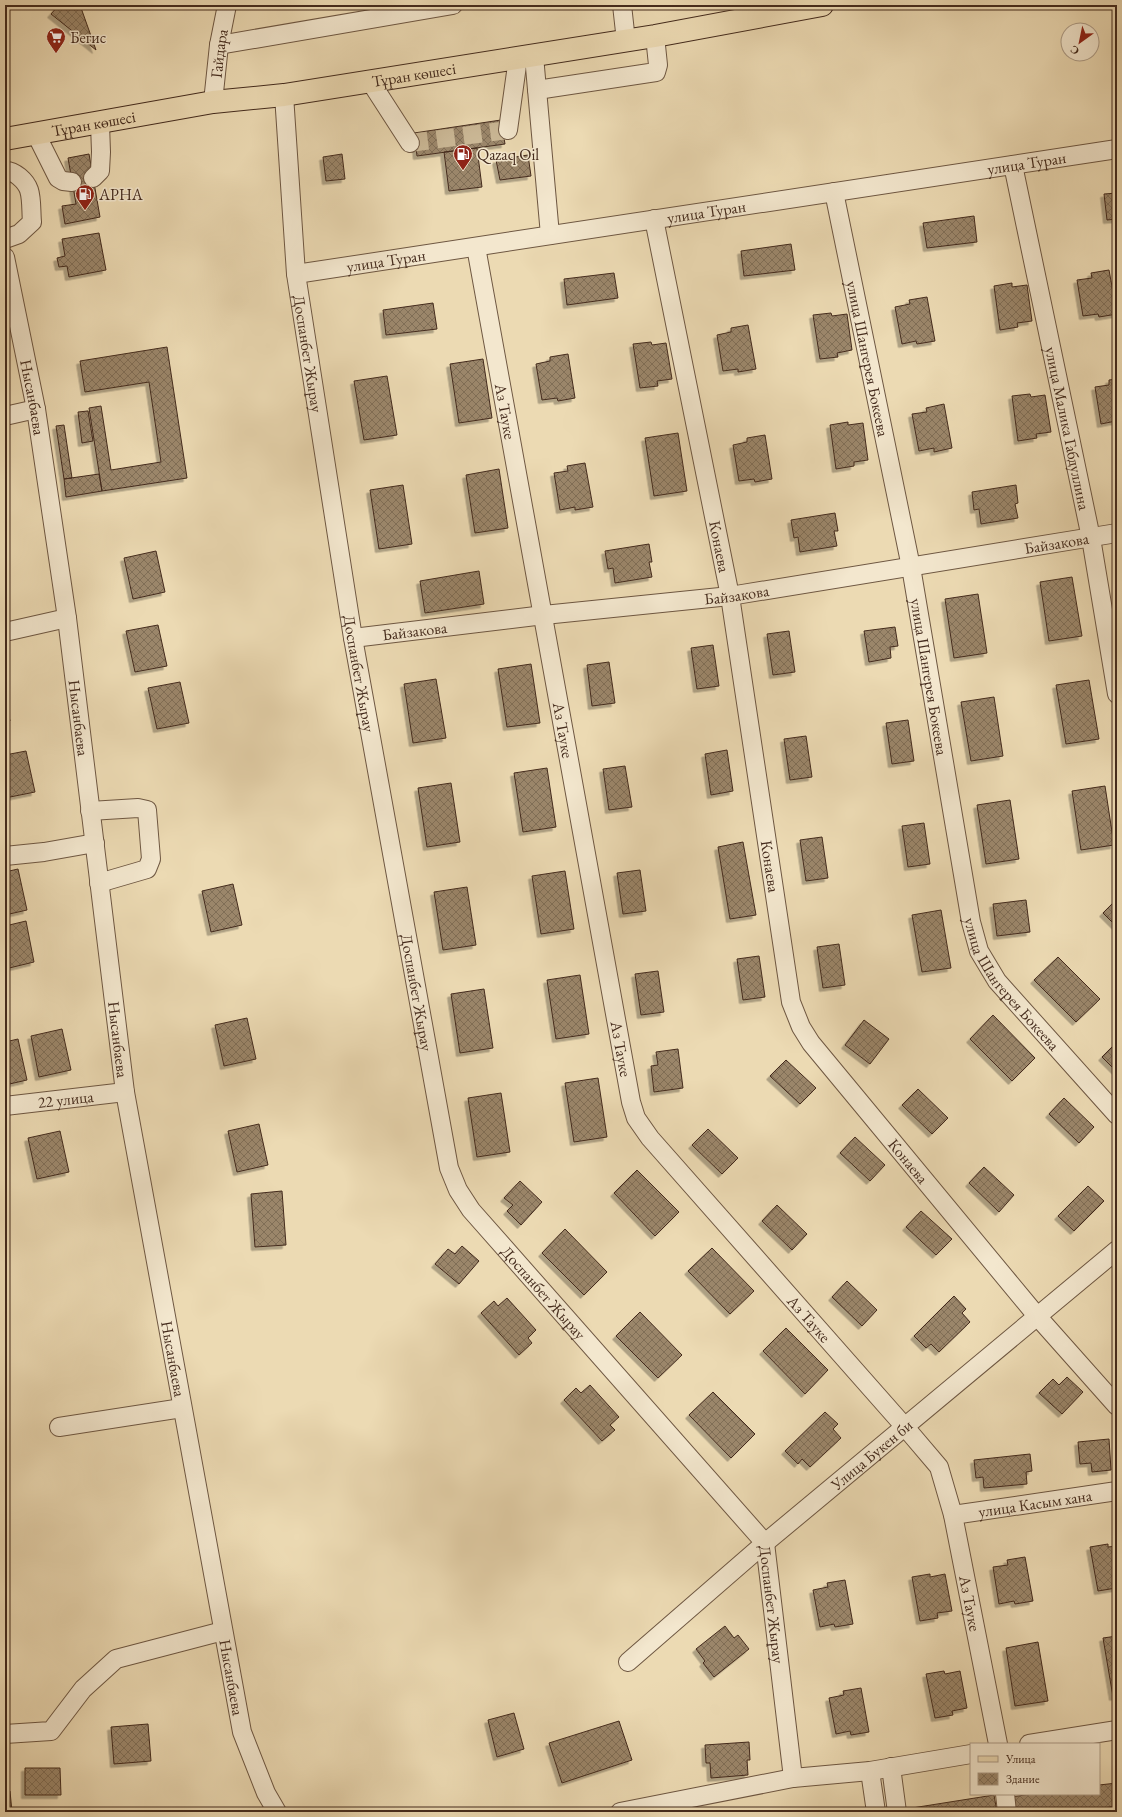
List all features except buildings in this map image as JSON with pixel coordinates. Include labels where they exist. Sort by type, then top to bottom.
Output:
[{"type":"main road","name":"Тұран көшесі","points":[[5,140],[100,124],[213,102],[284,95],[370,82],[626,41],[822,5]]},
{"type":"street","name":"Гайдара","points":[[213,102],[219,45],[227,5]]},
{"type":"street","points":[[219,45],[453,5]]},
{"type":"street","points":[[622,5],[626,41]]},
{"type":"street","points":[[537,90],[656,72],[658,64],[655,36]]},
{"type":"street","points":[[526,57],[537,90],[550,235]]},
{"type":"street","points":[[508,130],[526,57]]},
{"type":"street","points":[[370,82],[410,143]]},
{"type":"street","name":"Доспанбет Жырау","points":[[284,95],[296,274],[353,638],[449,1168],[458,1190],[476,1216],[765,1543],[793,1778]]},
{"type":"street","points":[[93,178],[100,171],[100,124]]},
{"type":"street","points":[[36,134],[58,178],[64,181],[72,182]]},
{"type":"street","name":"улица Туран","points":[[296,274],[1117,149]]},
{"type":"street","name":"улица Малика Габдуллина","points":[[1013,165],[1091,538],[1117,694]]},
{"type":"street","points":[[5,171],[8,170],[20,177],[29,189],[32,222],[19,234],[5,239]]},
{"type":"street","name":"улица Шангерея Бокеева","points":[[834,192],[911,567],[971,922],[979,951],[997,981],[1117,1115]]},
{"type":"street","name":"Конаева","points":[[654,220],[730,596],[791,1002],[801,1027],[811,1043],[1038,1316],[1117,1406]]},
{"type":"street","name":"Аз Тауке","points":[[476,247],[544,615],[631,1102],[636,1118],[650,1138],[939,1467],[953,1515],[998,1743]]},
{"type":"street","name":"Нысанбаева","points":[[5,257],[36,409],[67,618],[125,1092],[242,1732],[266,1794],[277,1812]]},
{"type":"street","points":[[5,416],[36,409]]},
{"type":"street","name":"Байзакова","points":[[353,638],[544,615],[730,596],[1117,533]]},
{"type":"street","points":[[5,632],[67,618]]},
{"type":"street","points":[[90,811],[138,808],[147,810],[151,859],[147,869],[99,883]]},
{"type":"street","points":[[5,856],[44,852],[95,843]]},
{"type":"street","name":"22 улица","points":[[5,1106],[125,1092]]},
{"type":"street","name":"Улица Букен би","points":[[628,1662],[765,1543],[1117,1250]]},
{"type":"street","points":[[59,1427],[182,1408]]},
{"type":"street","name":"улица Касым хана","points":[[953,1515],[1117,1491]]},
{"type":"street","points":[[5,1734],[51,1731],[83,1689],[116,1659],[223,1631]]},
{"type":"street","points":[[1035,1743],[1117,1730]]},
{"type":"street","points":[[620,1812],[793,1778],[870,1771],[970,1754]]},
{"type":"street","points":[[891,1767],[897,1812]]},
{"type":"street","points":[[870,1771],[876,1812]]},
{"type":"street","points":[[1005,1795],[1007,1812]]},
{"type":"tunnel","points":[[410,143],[508,130]]},
{"type":"place","name":"Бегис","points":[[56,54]]},
{"type":"place","name":"Qazaq Oil","points":[[463,171]]},
{"type":"place","name":"АРНА","points":[[85,211]]}]
